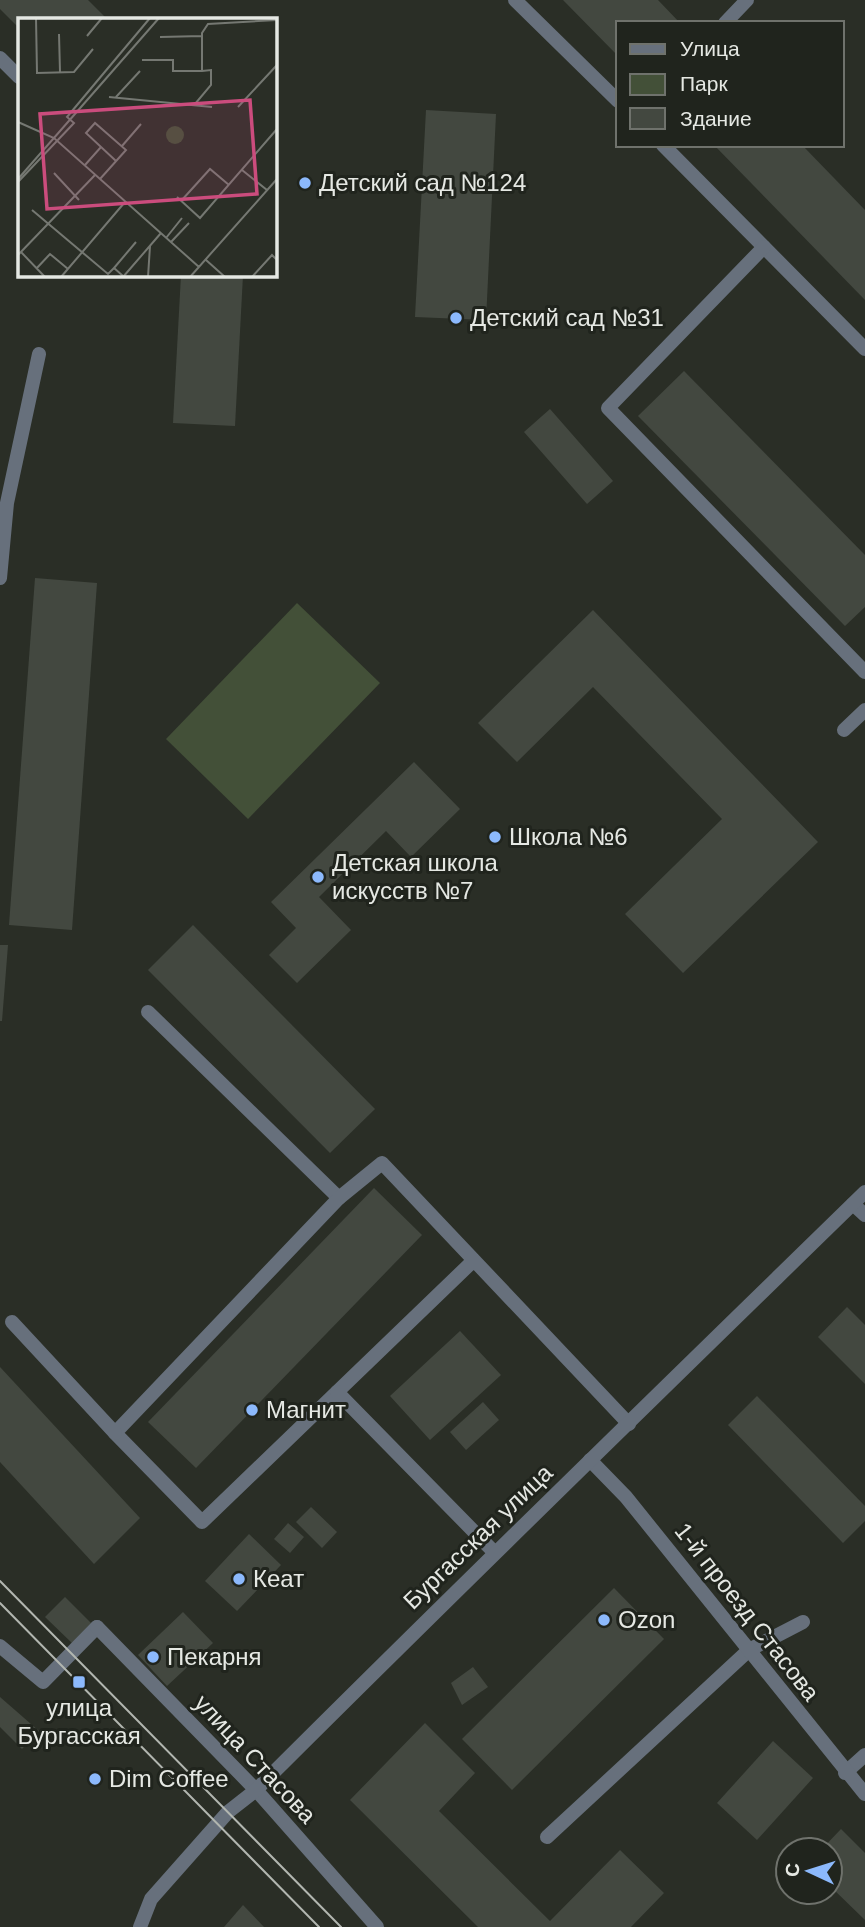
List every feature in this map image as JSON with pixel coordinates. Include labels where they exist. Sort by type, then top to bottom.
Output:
[{"type":"street","points":[[515,0],[616,99]]},
{"type":"street","points":[[727,21],[747,0]]},
{"type":"street","points":[[0,58],[18,76]]},
{"type":"street","points":[[665,147],[865,349]]},
{"type":"street","points":[[764,247],[608,408],[865,672]]},
{"type":"street","points":[[0,578],[4,500],[39,354]]},
{"type":"street","points":[[844,730],[865,710]]},
{"type":"street","points":[[148,1012],[339,1198]]},
{"type":"street","points":[[115,1433],[339,1198],[382,1163],[629,1424]]},
{"type":"street","name":"Бургасская улица","points":[[140,1927],[151,1899],[228,1812],[256,1790],[494,1552],[629,1424],[865,1192]]},
{"type":"street","points":[[853,1204],[865,1215]]},
{"type":"street","points":[[12,1322],[202,1522],[473,1261]]},
{"type":"street","points":[[337,1392],[494,1552]]},
{"type":"street","name":"1-й проезд Стасова","points":[[590,1460],[626,1497],[845,1773],[865,1794]]},
{"type":"street","points":[[547,1837],[749,1650],[803,1622]]},
{"type":"street","name":"улица Стасова","points":[[0,1646],[43,1682],[97,1627],[256,1790],[377,1927]]},
{"type":"street","points":[[845,1773],[865,1755]]},
{"type":"green space","points":[[297,603],[380,683],[248,819],[166,739]]},
{"type":"building","points":[[0,0],[88,0],[106,18],[18,18],[18,27],[0,9]]},
{"type":"building","points":[[563,0],[658,0],[678,21],[616,21],[616,54]]},
{"type":"building","points":[[426,110],[496,114],[486,320],[415,317]]},
{"type":"building","points":[[716,147],[804,147],[865,210],[865,300]]},
{"type":"building","points":[[181,276],[243,276],[235,426],[173,423]]},
{"type":"building","points":[[684,371],[865,555],[865,607],[845,626],[638,416]]},
{"type":"building","points":[[550,409],[613,481],[587,504],[524,432]]},
{"type":"building","points":[[35,578],[97,583],[72,930],[9,925]]},
{"type":"building","points":[[593,610],[818,842],[683,973],[625,914],[722,819],[593,687],[517,762],[478,723]]},
{"type":"building","name":"Детская школа искусств №7","points":[[414,762],[460,809],[411,857],[386,831],[319,897],[351,930],[297,983],[269,955],[296,928],[271,902]]},
{"type":"building","points":[[193,925],[375,1109],[330,1153],[148,970]]},
{"type":"building","points":[[0,945],[8,945],[2,1021],[0,1021]]},
{"type":"building","points":[[374,1188],[422,1235],[196,1468],[148,1422]]},
{"type":"building","points":[[847,1307],[865,1325],[865,1384],[818,1337]]},
{"type":"building","points":[[460,1331],[501,1375],[430,1440],[390,1396]]},
{"type":"building","points":[[0,1367],[140,1518],[94,1564],[0,1462]]},
{"type":"building","points":[[757,1396],[865,1506],[865,1521],[843,1543],[728,1425]]},
{"type":"building","points":[[483,1402],[499,1420],[466,1450],[450,1432]]},
{"type":"building","points":[[311,1507],[337,1532],[322,1548],[296,1522]]},
{"type":"building","points":[[288,1523],[304,1537],[290,1553],[274,1539]]},
{"type":"building","points":[[249,1534],[281,1565],[237,1611],[205,1581]]},
{"type":"building","points":[[614,1588],[664,1639],[512,1790],[462,1739]]},
{"type":"building","points":[[65,1597],[92,1624],[73,1644],[45,1617]]},
{"type":"building","points":[[183,1612],[213,1643],[167,1686],[138,1655]]},
{"type":"building","points":[[473,1667],[488,1687],[462,1705],[451,1683]]},
{"type":"building","points":[[0,1697],[39,1731],[22,1749],[0,1727]]},
{"type":"building","points":[[425,1723],[475,1773],[439,1811],[550,1921],[620,1850],[664,1893],[631,1927],[478,1927],[350,1800]]},
{"type":"building","points":[[773,1741],[813,1778],[757,1840],[717,1803]]},
{"type":"building","points":[[841,1829],[865,1853],[865,1920],[844,1900],[844,1836],[834,1836]]},
{"type":"building","points":[[243,1905],[264,1927],[224,1927]]},
{"type":"tram line","points":[[0,1581],[341,1927]]},
{"type":"tram line","points":[[0,1603],[319,1927]]},
{"type":"place","name":"Детский сад №124","points":[[305,183]]},
{"type":"place","name":"Детский сад №31","points":[[456,318]]},
{"type":"place","name":"Школа №6","points":[[495,837]]},
{"type":"place","name":"Детская школа искусств №7","points":[[318,877]]},
{"type":"place","name":"Магнит","points":[[252,1410]]},
{"type":"place","name":"Кеат","points":[[239,1579]]},
{"type":"place","name":"Ozon","points":[[604,1620]]},
{"type":"place","name":"Пекарня","points":[[153,1657]]},
{"type":"place","name":"улица Бургасская","points":[[79,1682]]},
{"type":"place","name":"Dim Coffee","points":[[95,1779]]}]
